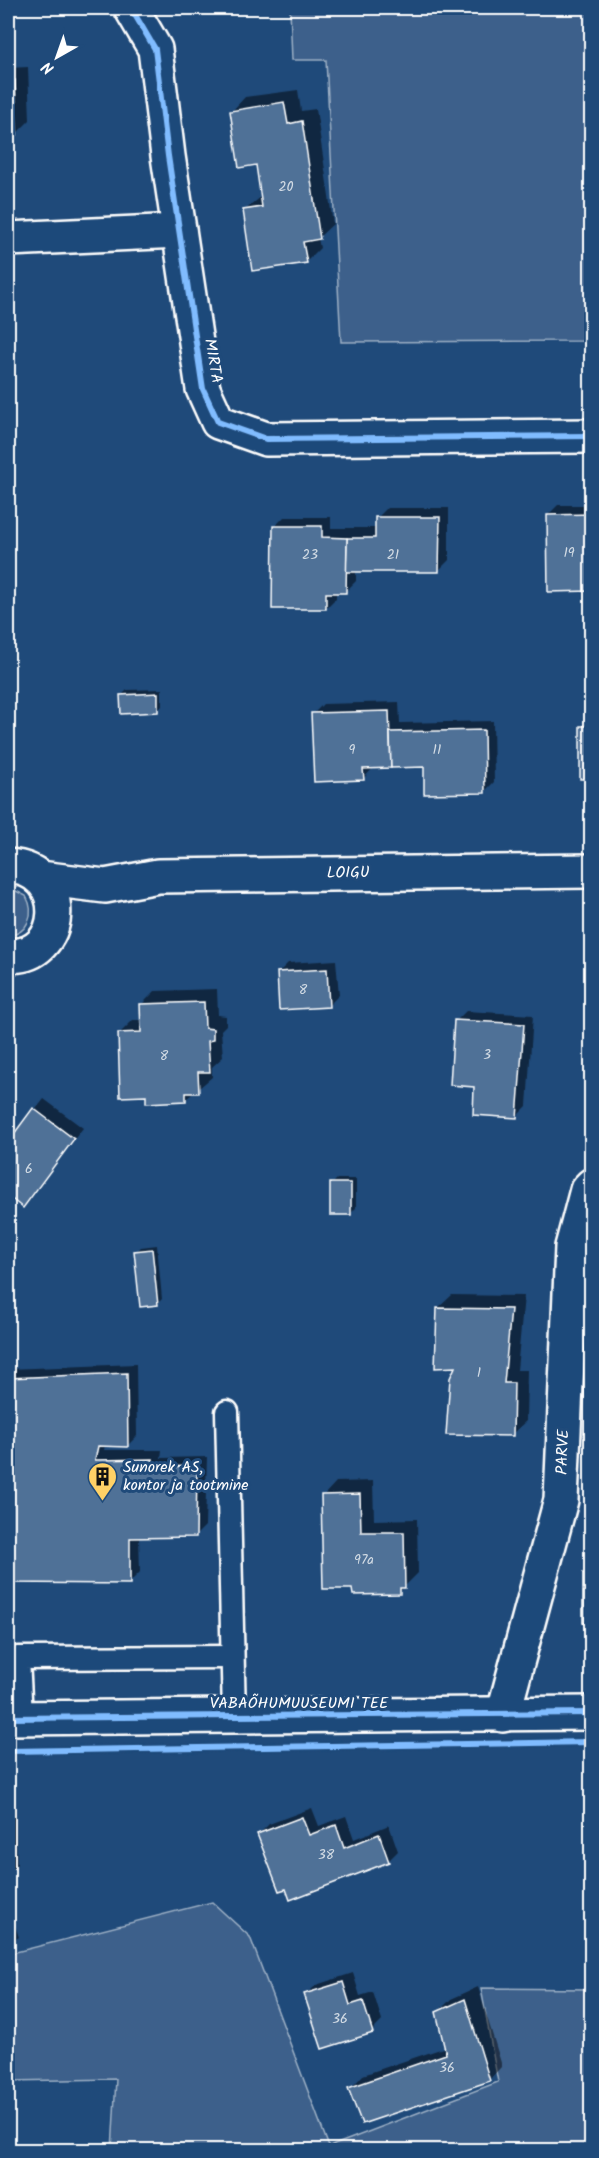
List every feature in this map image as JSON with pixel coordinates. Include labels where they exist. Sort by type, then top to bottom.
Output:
[{"type":"street","name":"MIRTA","points":[[131,8],[155,49],[203,389],[218,422],[266,439],[591,436]]},
{"type":"street","points":[[8,239],[179,231]]},
{"type":"street","name":"LOIGU","points":[[8,866],[31,871],[40,878],[105,886],[158,876],[591,871]]},
{"type":"street","points":[[14,958],[39,945],[48,934],[54,921],[54,905],[50,890],[40,878]]},
{"type":"street","name":"LOIGU","points":[[54,921],[105,886]]},
{"type":"street","name":"PARVE","points":[[503,1715],[561,1500],[572,1247],[587,1190],[591,1185]]},
{"type":"street","name":"VABAÕHUMUUSEUMI TEE","points":[[14,1718],[591,1713]]},
{"type":"lane","points":[[227,1412],[234,1716]]},
{"type":"lane","points":[[14,1718],[18,1658],[232,1658]]},
{"type":"shaded area","points":[[290,8],[591,8],[591,341],[341,342],[326,60],[292,60]]},
{"type":"shaded area","points":[[8,887],[26,896],[30,916],[21,931],[8,936]]},
{"type":"shaded area","points":[[212,1902],[250,1937],[329,2147],[498,2082],[481,1988],[591,1989],[591,2150],[112,2150],[116,2079],[8,2081],[8,1954]]},
{"type":"building","points":[[8,80],[15,80],[17,135],[8,135]]},
{"type":"building","points":[[284,102],[288,124],[302,121],[320,239],[303,242],[307,263],[252,271],[243,210],[262,207],[256,165],[239,168],[230,111]]},
{"type":"building","points":[[592,514],[592,591],[548,592],[547,515]]},
{"type":"building","points":[[375,517],[440,517],[439,572],[346,572],[347,538],[375,538]]},
{"type":"building","points":[[273,526],[322,526],[322,537],[347,538],[346,593],[326,593],[326,609],[272,609]]},
{"type":"building","points":[[158,693],[158,712],[121,714],[120,695]]},
{"type":"building","points":[[389,711],[391,768],[363,769],[364,780],[314,782],[311,713]]},
{"type":"building","points":[[580,726],[592,726],[592,779],[580,779]]},
{"type":"building","points":[[484,730],[485,793],[424,794],[424,767],[391,768],[390,732]]},
{"type":"building","points":[[327,969],[329,1007],[279,1010],[277,972]]},
{"type":"building","points":[[204,1002],[205,1028],[213,1029],[213,1040],[208,1041],[210,1072],[198,1072],[199,1093],[186,1093],[186,1101],[146,1103],[146,1096],[120,1097],[118,1033],[141,1032],[140,1004]]},
{"type":"building","points":[[454,1020],[524,1024],[517,1118],[473,1115],[474,1087],[450,1085]]},
{"type":"building","points":[[33,1108],[74,1139],[23,1208],[8,1196],[8,1142]]},
{"type":"building","points":[[330,1183],[351,1183],[351,1215],[330,1215]]},
{"type":"building","points":[[152,1249],[158,1305],[140,1307],[134,1251]]},
{"type":"building","points":[[437,1308],[511,1309],[504,1383],[514,1383],[513,1436],[446,1435],[450,1378],[455,1367],[435,1368]]},
{"type":"building","name":"Sunorek AS, kontor ja tootmine","points":[[127,1373],[128,1447],[98,1446],[95,1460],[153,1459],[152,1467],[197,1466],[196,1537],[130,1538],[130,1584],[8,1583],[8,1378]]},
{"type":"building","points":[[360,1494],[361,1532],[404,1532],[405,1588],[400,1588],[400,1594],[353,1595],[352,1589],[323,1589],[321,1495]]},
{"type":"building","points":[[583,1573],[592,1574],[592,1623],[583,1623]]},
{"type":"building","points":[[302,1817],[309,1835],[336,1825],[344,1848],[379,1834],[389,1862],[290,1900],[286,1889],[279,1891],[257,1834]]},
{"type":"building","points":[[343,1982],[350,2005],[363,2001],[373,2033],[322,2049],[304,1994]]},
{"type":"building","points":[[465,1999],[490,2081],[362,2124],[348,2088],[446,2054],[436,2012]]},
{"type":"cycle path","points":[[131,8],[155,49],[168,156],[203,389],[218,422],[266,439],[592,436]]},
{"type":"cycle path","points":[[8,1718],[592,1713]]},
{"type":"cycle path","points":[[8,1751],[592,1742]]},
{"type":"place","name":"Sunorek AS, kontor ja tootmine","points":[[102,1502]]}]
